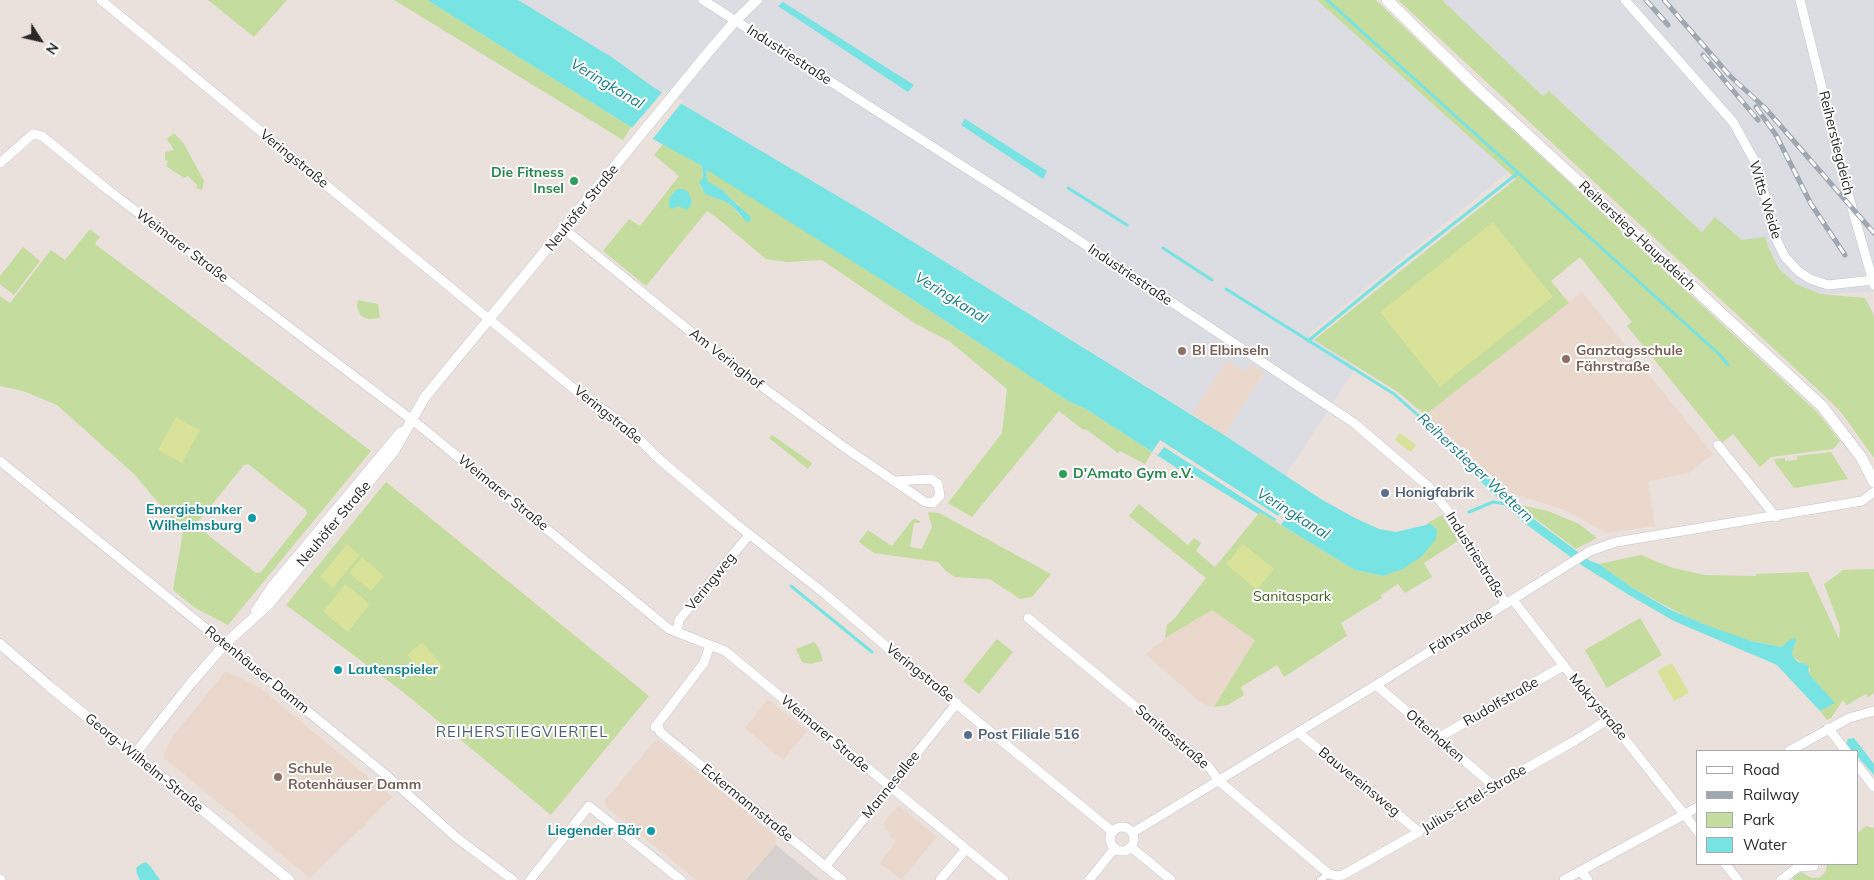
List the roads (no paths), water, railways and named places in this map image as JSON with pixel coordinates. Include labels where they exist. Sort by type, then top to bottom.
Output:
[{"type":"main road","name":"Reiherstieg-Hauptdeich","points":[[1387,0],[1482,92],[1822,406],[1861,456],[1874,482]]},
{"type":"street","name":"Veringstraße","points":[[101,0],[585,398],[607,412],[633,433],[659,459],[749,535],[792,567],[1113,832]]},
{"type":"street","name":"Industriestraße","points":[[703,0],[1062,230],[1354,423],[1429,487],[1452,516],[1509,602]]},
{"type":"street","name":"Neuhöfer Straße","points":[[134,755],[191,683],[225,644],[249,622],[272,587],[412,420],[425,397],[675,93],[736,20],[757,0]]},
{"type":"street","name":"Witts Weide","points":[[1625,0],[1733,122],[1754,160],[1766,198],[1774,235],[1785,257],[1798,271],[1810,279],[1828,284],[1874,282]]},
{"type":"street","name":"Reiherstiegdeich","points":[[1800,0],[1850,199],[1874,282]]},
{"type":"street","name":"Weimarer Straße","points":[[0,162],[33,134],[42,136],[116,196],[412,420],[669,628],[725,651],[1004,880]]},
{"type":"street","name":"Am Veringhof","points":[[564,229],[751,379],[844,447],[924,502],[933,503],[940,496],[938,484],[931,479],[894,481]]},
{"type":"street","points":[[1718,445],[1776,516]]},
{"type":"street","name":"Rotenhäuser Damm","points":[[0,460],[386,776],[457,838],[513,880]]},
{"type":"street","name":"Fährstraße","points":[[1132,833],[1299,733],[1590,552],[1616,542],[1862,501],[1874,492]]},
{"type":"street","name":"Veringweg","points":[[677,632],[679,620],[749,535]]},
{"type":"street","name":"Mokrystraße","points":[[1509,602],[1609,719],[1696,830]]},
{"type":"street","name":"Sanitasstraße","points":[[1028,618],[1209,767],[1219,781],[1336,876]]},
{"type":"street","name":"Georg-Wilhelm-Straße","points":[[0,644],[289,880]]},
{"type":"street","name":"Eckermannstraße","points":[[710,645],[704,663],[656,726],[660,732],[842,880]]},
{"type":"street","name":"Rudolfstraße","points":[[1438,738],[1564,666]]},
{"type":"street","name":"Otterhaken","points":[[1376,685],[1488,782],[1497,785]]},
{"type":"street","name":"Mannesallee","points":[[824,867],[957,703]]},
{"type":"street","points":[[1791,750],[1849,718],[1874,712]]},
{"type":"street","name":"Julius-Ertel-Straße","points":[[1320,880],[1343,875],[1609,719]]},
{"type":"street","points":[[1831,727],[1845,750]]},
{"type":"street","name":"Bauvereinsweg","points":[[1299,733],[1419,832]]},
{"type":"street","points":[[1859,767],[1874,787]]},
{"type":"street","points":[[530,880],[590,806],[681,880]]},
{"type":"street","points":[[1564,880],[1696,807]]},
{"type":"street","points":[[1123,828],[1132,833],[1134,840],[1131,847],[1123,851],[1115,848],[1111,840],[1113,832],[1123,828]]},
{"type":"street","points":[[1131,847],[1172,880]]},
{"type":"street","points":[[1088,880],[1115,848]]},
{"type":"street","points":[[940,880],[966,849]]},
{"type":"street","points":[[1726,865],[1738,880]]},
{"type":"street","points":[[1781,880],[1798,867],[1814,866]]},
{"type":"street","points":[[1581,871],[1588,880]]},
{"type":"water","name":"Veringkanal","points":[[427,0],[518,0],[613,58],[653,87],[873,217],[1224,435],[1324,501],[1379,529],[1396,532],[1430,524],[1437,529],[1436,539],[1421,557],[1403,569],[1383,576],[1355,570],[1185,469],[1183,472],[1086,409],[1068,401],[901,292],[707,170],[706,176],[709,182],[724,191],[751,217],[750,221],[747,222],[732,206],[704,192],[699,182],[703,179],[702,166],[631,127]]},
{"type":"water","points":[[783,2],[914,85],[908,92],[778,6]]},
{"type":"water","points":[[965,119],[1047,171],[1043,179],[961,125]]},
{"type":"water","points":[[678,189],[688,192],[692,201],[687,210],[678,206],[672,209],[669,207],[669,200],[672,194]]},
{"type":"water","points":[[1478,479],[1492,479],[1531,517],[1590,561],[1599,564],[1631,587],[1671,610],[1751,641],[1782,647],[1789,640],[1795,638],[1796,641],[1792,652],[1793,657],[1798,662],[1808,665],[1809,674],[1835,703],[1820,711],[1777,665],[1674,621],[1629,595],[1583,566],[1523,522]]},
{"type":"water","points":[[1854,738],[1874,764],[1874,775],[1859,758],[1859,750],[1851,750],[1846,745],[1848,739]]},
{"type":"water","points":[[146,862],[160,880],[140,880],[136,868]]},
{"type":"waterway","points":[[1327,0],[1720,355],[1728,365]]},
{"type":"waterway","points":[[1308,341],[1518,173]]},
{"type":"waterway","name":"Reiherstieger Wettern","points":[[1068,188],[1127,225]]},
{"type":"waterway","name":"Reiherstieger Wettern","points":[[1163,248],[1212,280]]},
{"type":"waterway","name":"Reiherstieger Wettern","points":[[1226,289],[1394,394],[1463,455],[1489,482]]},
{"type":"waterway","points":[[1469,512],[1493,502],[1506,504]]},
{"type":"waterway","points":[[791,586],[872,652]]},
{"type":"railway","points":[[1646,0],[1668,25]]},
{"type":"railway","points":[[1664,0],[1730,76],[1765,108],[1874,233]]},
{"type":"railway","points":[[1703,55],[1758,120]]},
{"type":"railway","points":[[1756,107],[1776,135],[1811,204],[1845,255]]},
{"type":"place","name":"Die Fitness Insel","points":[[574,181]]},
{"type":"place","name":"BI Elbinseln","points":[[1182,351]]},
{"type":"place","name":"Ganztagsschule Fährstraße","points":[[1566,359]]},
{"type":"place","name":"D'Amato Gym e.V.","points":[[1063,474]]},
{"type":"place","name":"Honigfabrik","points":[[1385,493]]},
{"type":"place","name":"Energiebunker Wilhelmsburg","points":[[252,518]]},
{"type":"place","name":"Lautenspieler","points":[[338,670]]},
{"type":"place","name":"Post Filiale 516","points":[[968,735]]},
{"type":"place","name":"Schule Rotenhäuser Damm","points":[[278,777]]},
{"type":"place","name":"Liegender Bär","points":[[651,831]]},
{"type":"district","name":"REIHERSTIEGVIERTEL","points":[[522,732]]},
{"type":"park label","name":"Sanitaspark","points":[[1292,597]]}]
